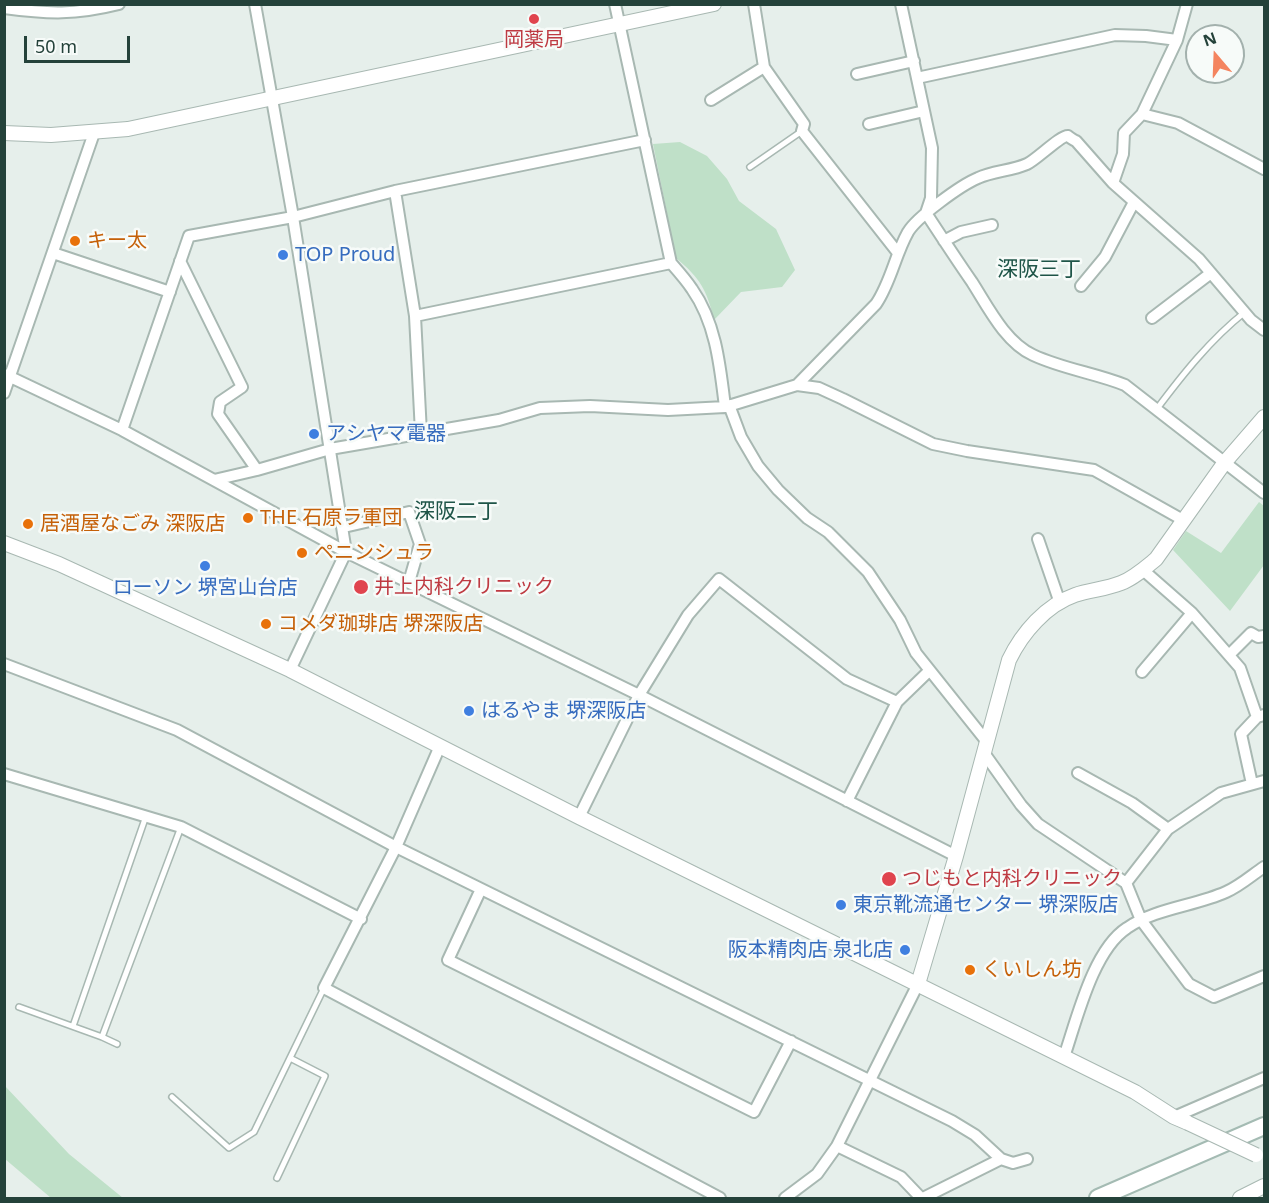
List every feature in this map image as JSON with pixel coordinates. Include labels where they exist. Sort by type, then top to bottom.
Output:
[{"type":"main road","points":[[1098,1198],[1264,1126]]},
{"type":"street","points":[[4,8],[44,14],[84,12],[119,4]]},
{"type":"street","points":[[255,4],[294,217],[344,527],[346,552],[290,670]]},
{"type":"street","points":[[615,4],[671,263],[701,304],[712,331],[727,406],[758,466],[778,490],[807,518],[828,532],[868,572],[886,597],[916,653],[986,747],[1021,805],[1038,824],[1126,883],[1141,920],[1189,984],[1214,997],[1264,976]]},
{"type":"street","points":[[4,133],[32,135],[94,133],[128,129],[714,4]]},
{"type":"street","points":[[754,4],[764,67],[804,124],[802,131],[898,253]]},
{"type":"street","points":[[902,4],[932,148],[931,198],[926,213]]},
{"type":"street","points":[[1113,183],[1123,154],[1124,133],[1142,114],[1177,40],[1187,4]]},
{"type":"street","points":[[917,78],[1115,35],[1177,40]]},
{"type":"street","points":[[857,74],[914,61]]},
{"type":"street","points":[[711,100],[764,67]]},
{"type":"street","points":[[869,124],[924,111]]},
{"type":"street","points":[[1142,114],[1178,123],[1264,169]]},
{"type":"street","points":[[4,393],[8,375],[94,133]]},
{"type":"street","points":[[797,385],[876,304],[884,293],[898,253],[910,229],[926,213],[976,179],[1026,164],[1044,153],[1062,137],[1069,136],[1113,183],[1180,241],[1264,330]]},
{"type":"street","points":[[122,430],[189,236],[294,217],[395,191],[645,140]]},
{"type":"street","points":[[395,191],[415,316],[421,433]]},
{"type":"street","points":[[1081,286],[1105,257],[1134,202]]},
{"type":"street","points":[[926,213],[999,323],[1017,344],[1031,354],[1077,372],[1101,376],[1125,386],[1264,493]]},
{"type":"street","points":[[944,241],[961,232],[992,225]]},
{"type":"street","points":[[53,253],[170,292]]},
{"type":"street","points":[[180,261],[242,387],[220,402],[218,414],[257,470]]},
{"type":"street","points":[[415,316],[671,263]]},
{"type":"street","points":[[1152,318],[1211,273]]},
{"type":"street","points":[[8,375],[122,430],[346,552],[639,695],[956,856]]},
{"type":"street","points":[[214,480],[330,449],[499,420],[540,408],[590,406],[668,410],[727,406],[797,385],[819,388],[933,444],[967,452],[1094,470],[1183,520]]},
{"type":"street","points":[[785,1198],[817,1174],[837,1146],[918,984],[956,856],[1009,660],[1016,645],[1051,607],[1073,596],[1122,583],[1156,559],[1225,462],[1264,417]]},
{"type":"street","points":[[344,527],[409,512],[420,544],[409,582]]},
{"type":"street","points":[[1038,539],[1060,603]]},
{"type":"street","points":[[4,543],[59,564],[290,670],[579,817],[1135,1092],[1174,1117],[1260,1157]]},
{"type":"street","points":[[1143,570],[1192,613],[1240,668],[1261,716],[1241,734],[1252,784]]},
{"type":"street","points":[[579,817],[639,695],[688,615],[719,579],[847,679],[897,702]]},
{"type":"street","points":[[1142,672],[1192,613]]},
{"type":"street","points":[[1229,655],[1251,633],[1258,637],[1264,636]]},
{"type":"street","points":[[4,664],[177,730],[396,847],[952,1121],[975,1135],[1001,1159],[1013,1163],[1028,1159]]},
{"type":"street","points":[[847,801],[897,702],[929,670]]},
{"type":"street","points":[[440,746],[396,847],[324,988],[720,1198]]},
{"type":"street","points":[[1078,773],[1132,803],[1168,829]]},
{"type":"street","points":[[4,774],[181,826],[361,919]]},
{"type":"street","points":[[1126,883],[1168,829],[1221,793],[1264,781]]},
{"type":"street","points":[[1064,1057],[1090,980],[1104,954],[1126,928],[1141,920],[1227,892],[1264,867]]},
{"type":"street","points":[[481,889],[448,960],[754,1112],[791,1041]]},
{"type":"street","points":[[1174,1117],[1264,1078]]},
{"type":"street","points":[[837,1146],[901,1177],[922,1198],[1001,1159]]},
{"type":"street","points":[[1240,1198],[1264,1186]]},
{"type":"lane","points":[[750,167],[802,131]]},
{"type":"lane","points":[[1156,410],[1199,355],[1223,329],[1245,312]]},
{"type":"lane","points":[[73,1026],[146,816]]},
{"type":"lane","points":[[102,1037],[181,826]]},
{"type":"lane","points":[[172,1097],[229,1148],[254,1132],[324,988]]},
{"type":"lane","points":[[19,1007],[117,1044]]},
{"type":"lane","points":[[277,1178],[325,1076],[290,1058]]},
{"type":"green space","points":[[680,142],[707,156],[727,179],[739,201],[776,229],[795,270],[782,287],[741,292],[714,320],[701,285],[676,258],[653,144]]},
{"type":"green space","points":[[1259,502],[1264,506],[1264,565],[1230,611],[1173,550],[1186,531],[1221,553]]},
{"type":"green space","points":[[5,1086],[69,1154],[123,1198],[51,1198],[5,1159]]},
{"type":"place","name":"岡薬局","points":[[534,19]]},
{"type":"place","name":"キー太","points":[[75,241]]},
{"type":"place","name":"TOP Proud","points":[[283,255]]},
{"type":"place","name":"アシヤマ電器","points":[[314,434]]},
{"type":"place","name":"THE 石原ラ軍団","points":[[248,518]]},
{"type":"place","name":"居酒屋なごみ 深阪店","points":[[28,524]]},
{"type":"place","name":"ペニンシュラ","points":[[302,553]]},
{"type":"place","name":"ローソン 堺宮山台店","points":[[205,566]]},
{"type":"place","name":"井上内科クリニック","points":[[361,587]]},
{"type":"place","name":"コメダ珈琲店 堺深阪店","points":[[266,624]]},
{"type":"place","name":"はるやま 堺深阪店","points":[[469,711]]},
{"type":"place","name":"つじもと内科クリニック","points":[[889,879]]},
{"type":"place","name":"東京靴流通センター 堺深阪店","points":[[841,905]]},
{"type":"place","name":"阪本精肉店 泉北店","points":[[905,950]]},
{"type":"place","name":"くいしん坊","points":[[970,970]]},
{"type":"district","name":"深阪三丁","points":[[1039,270]]},
{"type":"district","name":"深阪二丁","points":[[456,512]]}]
